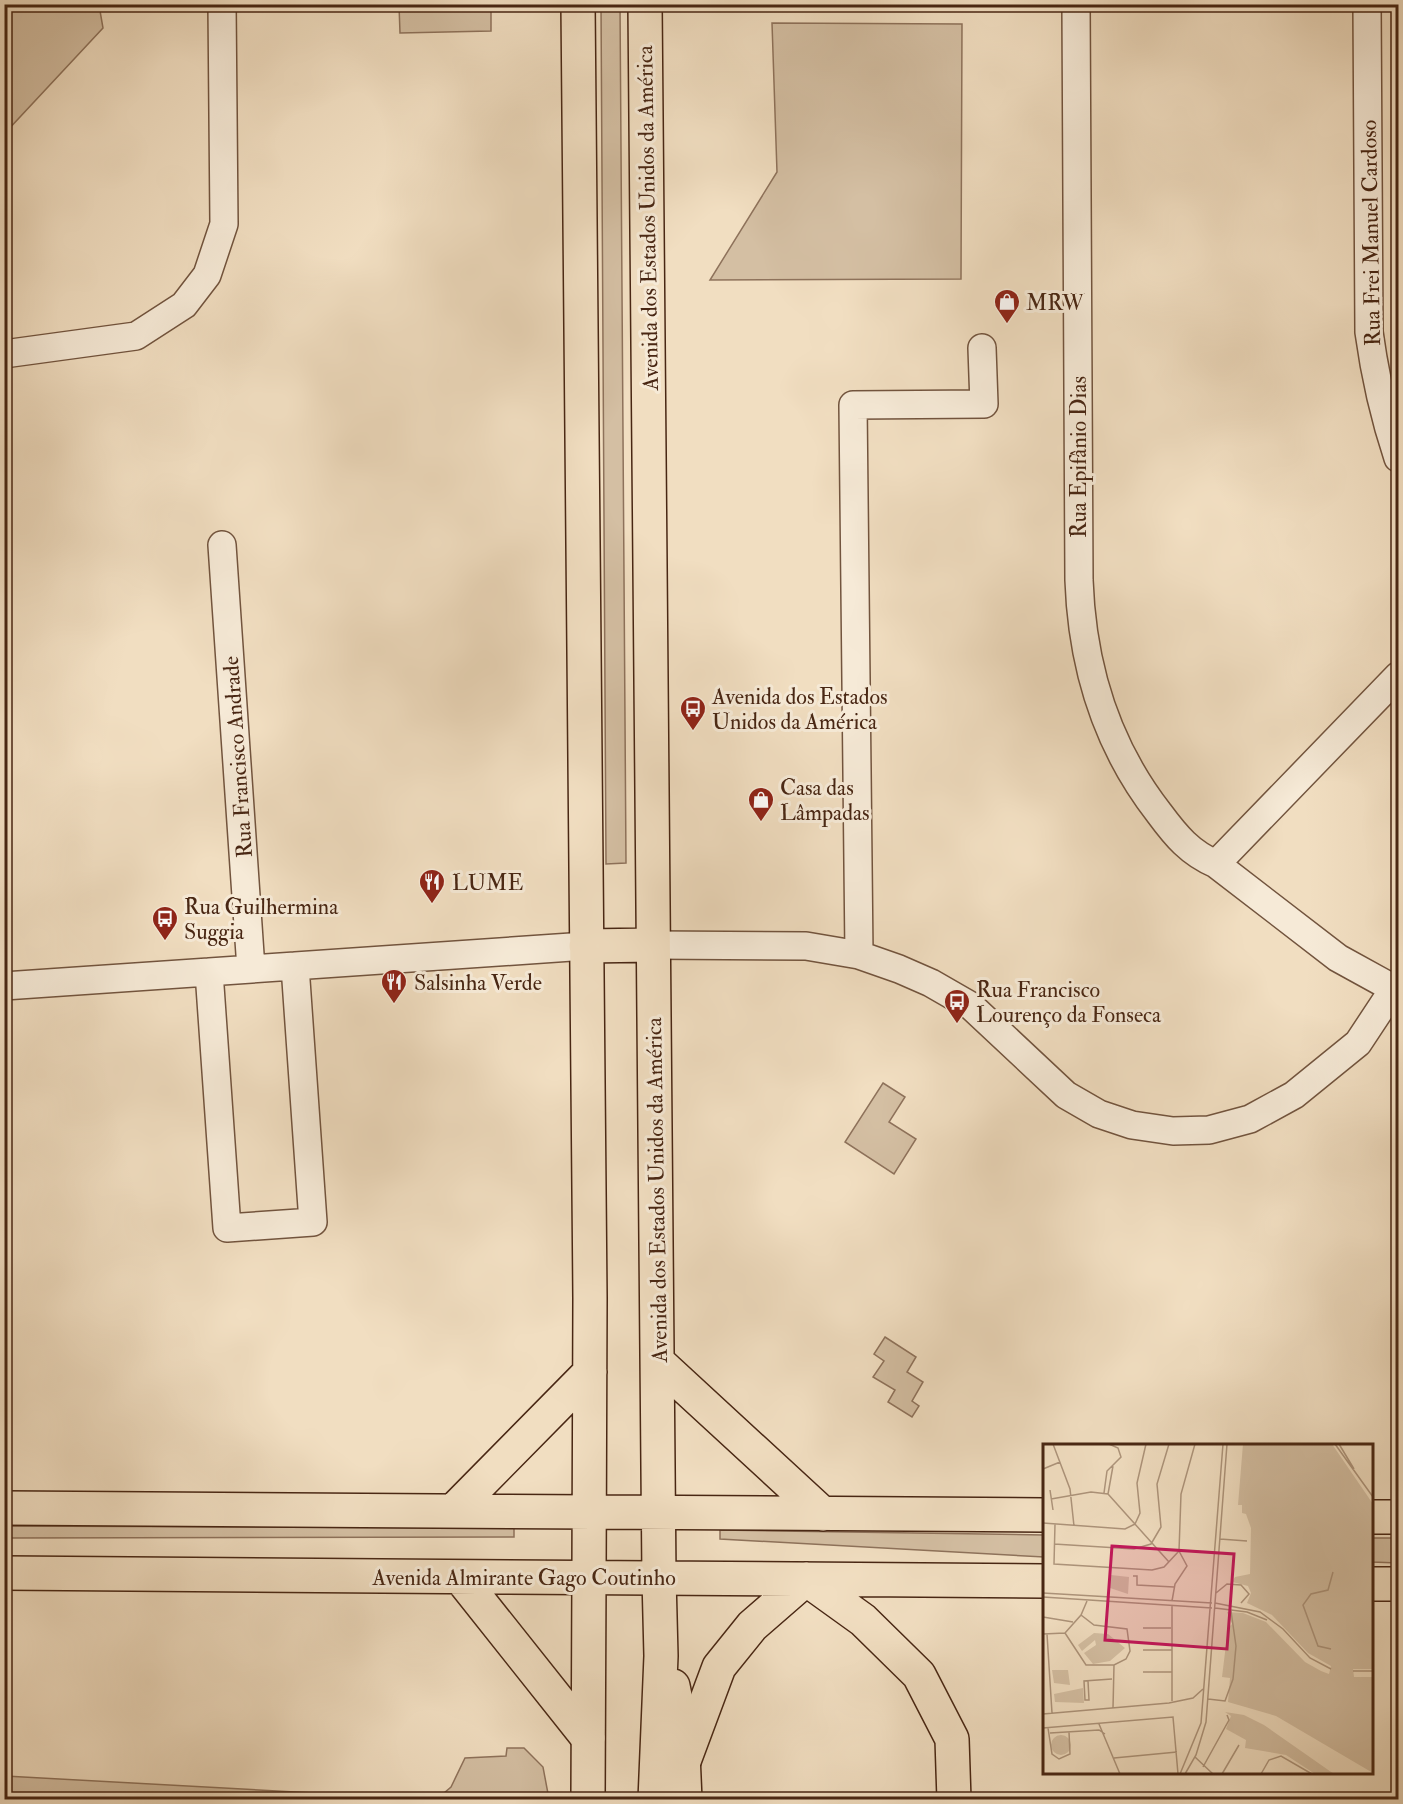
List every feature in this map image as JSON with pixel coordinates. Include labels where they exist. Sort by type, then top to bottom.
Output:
[{"type":"main road","points":[[578,4],[590,1372],[588,1800]]},
{"type":"main road","name":"Avenida dos Estados Unidos da América","points":[[645,4],[661,1656],[655,1800]]},
{"type":"main road","points":[[586,946],[653,945]]},
{"type":"main road","points":[[658,1362],[823,1514]]},
{"type":"main road","points":[[453,1511],[590,1372]]},
{"type":"main road","points":[[4,1508],[1043,1515]]},
{"type":"main road","points":[[1373,1517],[1398,1517]]},
{"type":"main road","name":"Avenida Almirante Gago Coutinho","points":[[4,1574],[1043,1581]]},
{"type":"main road","points":[[460,1577],[588,1738]]},
{"type":"main road","points":[[684,1761],[719,1667],[752,1626],[806,1579],[863,1620],[919,1675],[952,1739],[954,1800]]},
{"type":"main road","points":[[1373,1584],[1398,1584]]},
{"type":"main road","points":[[661,1656],[671,1675],[678,1708],[684,1761],[685,1800]]},
{"type":"street","points":[[4,354],[136,336],[184,305],[207,275],[224,224],[222,4]]},
{"type":"street","name":"Rua Epifânio Dias","points":[[1076,4],[1080,618],[1095,693],[1109,729],[1140,788],[1169,826],[1196,855],[1216,864],[1338,958],[1396,991]]},
{"type":"street","name":"Rua Frei Manuel Cardoso","points":[[1367,4],[1369,332],[1380,399],[1398,458]]},
{"type":"street","points":[[859,955],[853,405],[984,404],[982,348]]},
{"type":"street","name":"Rua Francisco Andrade","points":[[222,545],[251,969]]},
{"type":"street","points":[[1216,864],[1398,676]]},
{"type":"street","points":[[653,945],[806,946],[859,955],[931,983],[971,1006],[1066,1095],[1099,1114],[1132,1125],[1173,1131],[1209,1130],[1250,1119],[1294,1095],[1358,1043],[1396,991]]},
{"type":"street","points":[[4,986],[586,946]]},
{"type":"street","points":[[209,972],[226,1228],[302,1223],[313,1222],[295,966]]},
{"type":"shaded area","points":[[5,4],[99,5],[103,28],[5,133]]},
{"type":"shaded area","points":[[399,5],[491,5],[491,31],[400,33]]},
{"type":"shaded area","points":[[601,5],[620,5],[626,863],[606,864]]},
{"type":"shaded area","points":[[772,23],[962,24],[961,279],[710,280],[777,172]]},
{"type":"shaded area","points":[[883,1083],[905,1097],[889,1122],[916,1139],[894,1174],[845,1142]]},
{"type":"shaded area","points":[[885,1337],[916,1357],[907,1372],[923,1382],[912,1401],[919,1406],[912,1417],[888,1402],[895,1390],[873,1377],[884,1361],[874,1354]]},
{"type":"shaded area","points":[[4,1526],[514,1528],[514,1537],[5,1538]]},
{"type":"shaded area","points":[[720,1530],[1043,1535],[1043,1557],[720,1539]]},
{"type":"shaded area","points":[[1373,1538],[1398,1538],[1398,1563],[1373,1562]]},
{"type":"shaded area","points":[[507,1748],[524,1748],[543,1767],[549,1799],[437,1799],[451,1787],[465,1758],[506,1756]]},
{"type":"shaded area","points":[[5,1776],[313,1793],[318,1799],[5,1799]]},
{"type":"place","name":"MRW","points":[[1007,325]]},
{"type":"place","name":"Avenida dos Estados Unidos da América","points":[[693,732]]},
{"type":"place","name":"Casa das Lâmpadas","points":[[761,823]]},
{"type":"place","name":"LUME","points":[[432,905]]},
{"type":"place","name":"Rua Guilhermina Suggia","points":[[165,942]]},
{"type":"place","name":"Salsinha Verde","points":[[394,1005]]},
{"type":"place","name":"Rua Francisco Lourenço da Fonseca","points":[[957,1025]]}]
